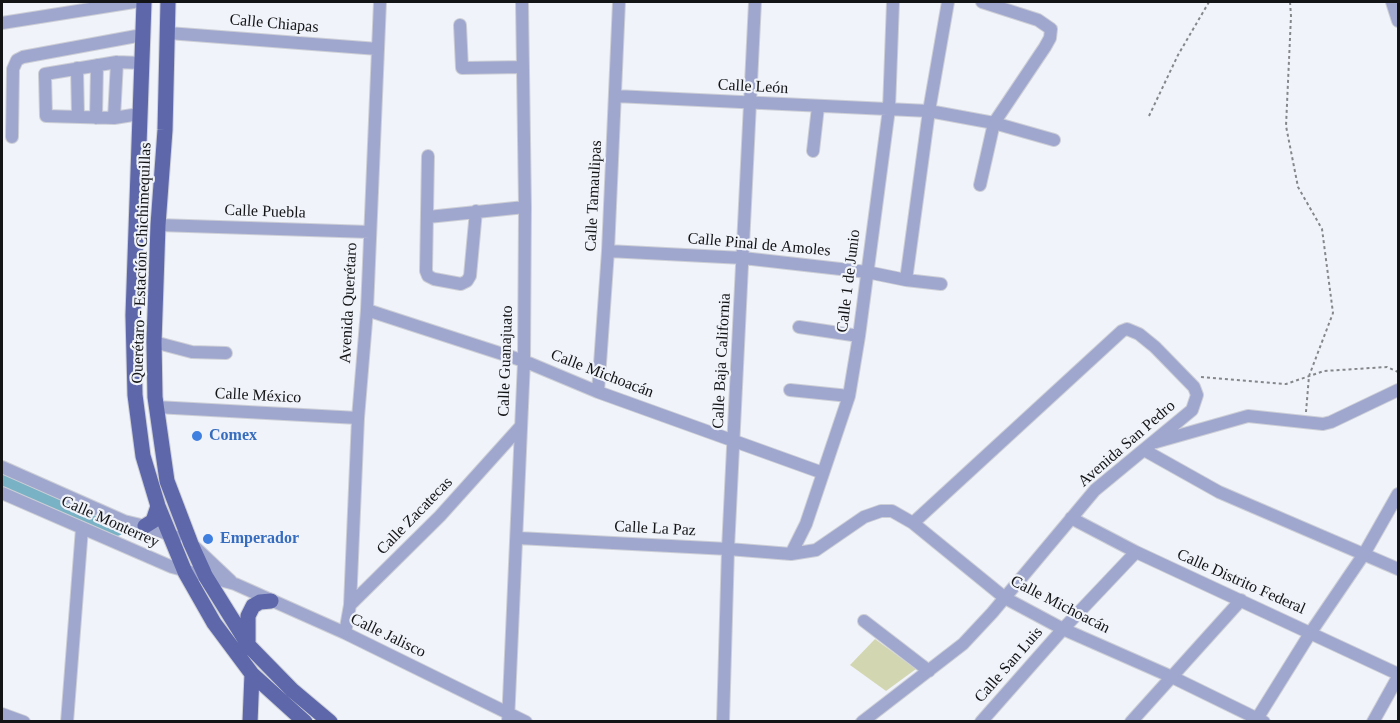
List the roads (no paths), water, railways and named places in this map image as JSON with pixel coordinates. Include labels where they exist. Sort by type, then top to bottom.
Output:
[{"type":"main road","name":"Querétaro - Estación Chichimequillas","points":[[146,2],[142,35],[133,315],[135,394],[143,456],[169,535],[185,572],[214,623],[252,674],[305,722]]},
{"type":"main road","points":[[146,2],[148,59],[157,66],[164,63],[167,58]]},
{"type":"main road","name":"Querétaro - Estación Chichimequillas","points":[[168,2],[165,130],[158,225],[154,342],[156,407],[167,481],[206,576],[249,646],[292,690],[330,722]]},
{"type":"main road","points":[[139,114],[146,100],[150,98],[158,100],[165,130]]},
{"type":"main road","points":[[145,525],[153,521],[158,506]]},
{"type":"main road","points":[[249,646],[248,616],[253,606],[260,602],[271,601]]},
{"type":"main road","points":[[250,722],[252,674]]},
{"type":"street","points":[[2,23],[134,2]]},
{"type":"street","name":"Avenida Querétaro","points":[[350,605],[358,418],[367,310],[380,2]]},
{"type":"street","name":"Calle Guanajuato","points":[[509,717],[524,361],[525,207],[522,2]]},
{"type":"street","name":"Calle Tamaulipas","points":[[598,392],[608,251],[619,2]]},
{"type":"street","name":"Calle Baja California","points":[[723,722],[728,549],[756,2]]},
{"type":"street","name":"Calle 1 de Junio","points":[[791,554],[806,525],[849,396],[889,110],[892,2]]},
{"type":"street","points":[[906,280],[929,111],[948,2]]},
{"type":"street","points":[[980,185],[994,123],[1045,47],[1050,38],[1051,29],[1038,20],[982,2]]},
{"type":"street","points":[[1392,2],[1398,21]]},
{"type":"street","points":[[460,25],[462,68],[523,67]]},
{"type":"street","name":"Calle Chiapas","points":[[168,33],[378,49]]},
{"type":"street","points":[[12,137],[13,69],[17,60],[142,35]]},
{"type":"street","points":[[139,114],[114,118],[46,116],[45,74],[117,62],[141,63]]},
{"type":"street","points":[[114,118],[117,62]]},
{"type":"street","points":[[96,118],[97,65]]},
{"type":"street","points":[[77,68],[78,117]]},
{"type":"street","name":"Calle León","points":[[615,96],[889,110]]},
{"type":"street","points":[[813,151],[818,107]]},
{"type":"street","points":[[889,110],[929,111],[994,123],[1054,140]]},
{"type":"street","points":[[429,156],[426,270],[428,276],[461,284],[467,281],[470,276],[476,211]]},
{"type":"street","points":[[428,218],[525,207]]},
{"type":"street","name":"Calle Puebla","points":[[158,225],[370,232]]},
{"type":"street","name":"Calle Pinal de Amoles","points":[[608,251],[743,258],[867,272],[941,284]]},
{"type":"street","name":"Calle Michoacán","points":[[367,310],[524,361],[598,392],[824,473]]},
{"type":"street","points":[[799,327],[859,336]]},
{"type":"street","name":"Avenida San Pedro","points":[[862,722],[963,644],[1005,598],[1095,490],[1192,410],[1197,395],[1194,387],[1155,346],[1127,329],[1122,331],[913,523]]},
{"type":"street","points":[[154,342],[192,352],[226,353]]},
{"type":"street","points":[[790,390],[849,396]]},
{"type":"street","points":[[1149,446],[1248,416],[1323,424],[1398,390]]},
{"type":"street","name":"Calle México","points":[[156,407],[358,418]]},
{"type":"street","name":"Calle Zacatecas","points":[[350,605],[441,516],[521,426]]},
{"type":"street","points":[[1149,446],[1219,492],[1398,569]]},
{"type":"street","name":"Calle Monterrey","points":[[2,467],[124,520],[145,525],[191,544]]},
{"type":"street","name":"Calle Monterrey","points":[[2,492],[185,572],[206,576]]},
{"type":"street","points":[[1258,720],[1311,632],[1364,554],[1398,494]]},
{"type":"street","name":"Calle Michoacán","points":[[791,554],[816,550],[864,517],[881,512],[892,512],[913,523],[1005,598],[1063,629],[1172,677],[1258,720]]},
{"type":"street","name":"Calle Distrito Federal","points":[[1071,518],[1136,552],[1311,632],[1398,676]]},
{"type":"street","points":[[111,540],[117,541],[127,533],[124,520]]},
{"type":"street","points":[[67,722],[82,528]]},
{"type":"street","name":"Calle La Paz","points":[[518,538],[791,554]]},
{"type":"street","name":"Calle Jalisco","points":[[191,544],[234,584]]},
{"type":"street","name":"Calle San Luis","points":[[981,722],[1063,629],[1136,552]]},
{"type":"street","name":"Calle Jalisco","points":[[206,576],[234,584],[345,633],[509,717],[526,722]]},
{"type":"street","points":[[1131,722],[1241,600]]},
{"type":"street","points":[[345,633],[350,605]]},
{"type":"street","points":[[864,621],[929,671]]},
{"type":"street","points":[[1373,722],[1398,676]]},
{"type":"street","points":[[2,714],[24,722]]},
{"type":"waterway","points":[[2,480],[117,530]]},
{"type":"place","name":"Comex","points":[[197,436]]},
{"type":"place","name":"Emperador","points":[[208,539]]}]
